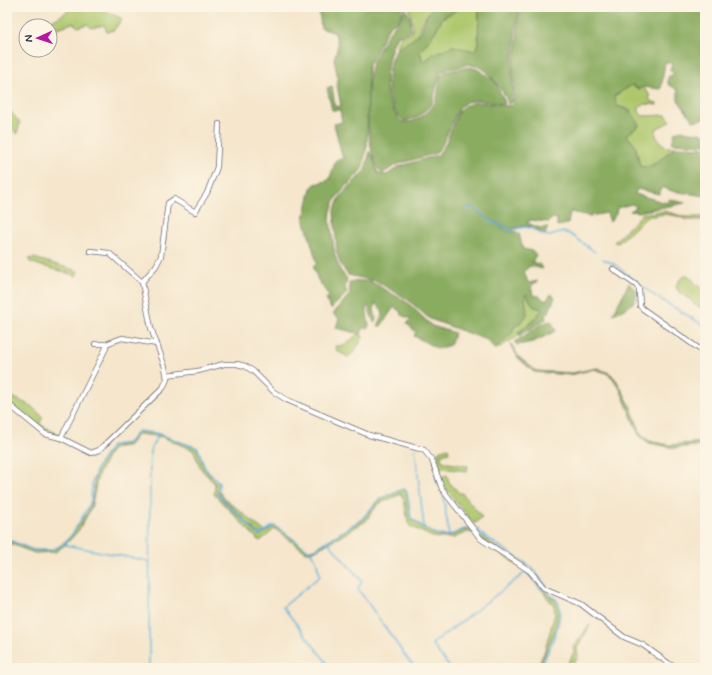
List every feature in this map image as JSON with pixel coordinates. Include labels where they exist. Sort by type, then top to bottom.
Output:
[{"type":"street","points":[[142,282],[156,266],[161,256],[168,203],[174,199],[196,212],[207,193],[217,168],[219,124]]},
{"type":"street","points":[[7,403],[45,434],[60,438],[87,452],[95,453],[163,388],[167,375],[151,328],[142,282],[109,253],[90,251]]},
{"type":"street","points":[[613,269],[636,285],[639,289],[640,306],[643,309],[705,354]]},
{"type":"street","points":[[94,344],[106,344],[122,338],[157,344]]},
{"type":"street","points":[[60,438],[106,348],[106,344]]},
{"type":"street","points":[[167,375],[198,371],[224,364],[237,364],[245,366],[253,371],[274,392],[287,400],[369,436],[424,450],[432,460],[442,489],[481,539],[530,571],[544,588],[582,604],[624,637],[643,645],[675,668]]},
{"type":"green space","points":[[73,7],[98,7],[122,19],[114,30],[107,32],[104,25],[91,28],[88,24],[78,27],[73,23],[58,28],[57,18]]},
{"type":"green space","points":[[317,7],[402,7],[402,14],[397,21],[389,26],[368,67],[367,146],[362,169],[336,198],[331,211],[330,220],[335,256],[340,270],[347,279],[345,287],[347,293],[331,309],[326,299],[329,296],[318,280],[313,267],[317,263],[304,218],[311,188],[315,184],[329,180],[336,160],[343,159],[334,124],[342,122],[340,110],[332,110],[327,88],[332,86],[335,107],[341,106],[334,59],[338,46],[335,33],[321,28],[319,10]]},
{"type":"green space","points":[[405,7],[410,18],[411,31],[397,36],[389,56],[386,80],[390,102],[394,112],[401,121],[414,121],[431,109],[435,103],[441,75],[445,72],[470,67],[477,69],[494,80],[505,102],[504,104],[477,100],[466,102],[459,108],[442,145],[436,153],[398,164],[383,173],[377,166],[370,139],[368,122],[368,87],[372,64],[378,51],[391,29],[402,16]]},
{"type":"green space","points":[[409,7],[434,7],[425,18],[416,36],[411,42],[396,49],[401,36],[412,33],[413,28]]},
{"type":"green space","points":[[434,7],[459,7],[452,13],[443,17],[435,32],[420,52],[423,62],[435,53],[453,46],[475,51],[478,42],[479,7],[520,7],[516,23],[515,46],[512,58],[512,100],[510,103],[508,104],[502,91],[485,70],[468,64],[440,73],[432,104],[418,117],[405,121],[399,116],[394,109],[389,89],[388,78],[391,59],[397,49],[413,39],[419,33],[427,16]]},
{"type":"green space","points":[[459,7],[479,7],[478,42],[475,52],[453,46],[423,62],[420,52],[435,32],[443,17],[452,13]]},
{"type":"green space","points":[[522,7],[705,7],[705,119],[693,121],[678,100],[678,90],[668,84],[668,77],[674,74],[670,70],[672,63],[665,62],[661,89],[643,87],[639,89],[632,85],[614,96],[617,106],[631,113],[636,118],[639,126],[626,135],[635,145],[640,166],[646,167],[655,164],[676,147],[705,148],[705,196],[672,191],[662,187],[659,194],[637,189],[635,194],[667,203],[669,199],[685,203],[639,212],[630,211],[637,207],[632,204],[617,208],[616,214],[610,222],[607,213],[590,216],[570,212],[568,224],[557,226],[557,219],[553,218],[548,222],[531,220],[527,223],[540,228],[548,227],[545,235],[531,227],[523,226],[511,229],[490,220],[472,207],[464,209],[472,208],[490,221],[509,231],[515,231],[519,234],[523,249],[533,251],[536,255],[532,262],[539,264],[543,269],[530,266],[524,271],[528,283],[538,281],[531,286],[533,295],[539,296],[546,301],[551,294],[555,297],[549,312],[545,314],[546,319],[520,335],[518,332],[530,324],[543,309],[534,307],[526,294],[527,315],[514,327],[512,333],[503,342],[494,348],[487,340],[430,319],[407,299],[376,281],[348,275],[340,263],[337,253],[334,211],[340,197],[365,170],[370,151],[378,173],[387,175],[398,167],[438,155],[445,145],[459,111],[464,106],[476,102],[511,106],[514,98],[513,70],[514,56],[517,46],[518,20]]},
{"type":"green space","points":[[632,85],[639,89],[643,87],[649,94],[650,101],[657,103],[657,105],[645,104],[639,107],[639,112],[643,116],[666,115],[671,121],[656,129],[656,136],[666,147],[676,147],[651,166],[640,166],[635,145],[626,135],[639,126],[630,110],[617,106],[614,96]]},
{"type":"green space","points":[[7,107],[20,123],[17,134],[7,122]]},
{"type":"green space","points":[[682,130],[705,134],[705,145],[672,143],[675,132]]},
{"type":"green space","points":[[664,211],[685,217],[705,217],[705,220],[687,220],[677,216],[664,214],[647,217],[618,243],[614,242],[642,214]]},
{"type":"green space","points":[[34,258],[78,271],[76,276],[41,266],[30,262],[29,259]]},
{"type":"green space","points":[[688,275],[698,286],[705,289],[705,302],[701,308],[693,304],[693,302],[678,291],[676,286],[680,279]]},
{"type":"green space","points":[[354,281],[370,281],[408,303],[432,326],[455,333],[450,345],[438,349],[414,336],[416,332],[407,324],[411,319],[401,315],[400,311],[394,307],[381,326],[378,326],[383,315],[382,310],[375,303],[374,309],[376,320],[374,323],[368,306],[366,307],[369,326],[367,329],[364,327],[361,334],[336,328],[339,318],[333,314],[350,294],[349,283]]},
{"type":"green space","points":[[629,283],[636,291],[635,300],[629,306],[613,314]]},
{"type":"green space","points":[[526,294],[534,307],[543,309],[530,324],[518,332],[520,335],[495,350],[494,348],[512,333],[514,327],[527,315],[524,296]]},
{"type":"green space","points":[[551,321],[556,331],[533,342],[517,345],[515,342],[541,324]]},
{"type":"green space","points":[[358,334],[361,334],[363,337],[355,351],[348,357],[337,351],[335,346],[344,346]]},
{"type":"green space","points":[[510,344],[519,357],[536,371],[572,373],[598,368],[611,374],[617,381],[630,405],[641,434],[649,441],[670,445],[705,442],[705,445],[674,448],[649,443],[639,435],[620,389],[612,377],[606,373],[594,369],[570,375],[534,372],[518,358]]},
{"type":"green space","points":[[7,396],[31,406],[43,417],[40,423],[41,425],[60,435],[60,437],[45,432],[7,401]]},
{"type":"green space","points":[[138,432],[157,434],[155,436],[138,434],[128,446],[117,447],[110,451],[98,475],[91,509],[78,531],[65,545],[55,552],[35,553],[7,543],[7,540],[28,548],[46,551],[54,549],[62,544],[82,521],[88,510],[93,496],[96,471],[111,447],[130,443]]},
{"type":"green space","points":[[159,434],[197,448],[204,469],[219,484],[217,495],[259,536],[274,527],[282,531],[307,550],[311,551],[327,542],[327,544],[312,552],[306,552],[275,529],[260,541],[258,540],[214,494],[215,484],[201,469],[193,450],[160,436],[157,438]]},
{"type":"green space","points":[[448,448],[449,452],[442,454],[441,460],[448,463],[468,466],[467,471],[440,468],[438,473],[434,460],[437,459],[439,451]]},
{"type":"green space","points":[[447,475],[449,482],[459,493],[462,493],[482,517],[474,524],[442,484],[439,477]]},
{"type":"green space","points":[[403,489],[406,490],[411,519],[429,532],[444,537],[471,529],[529,572],[544,591],[528,572],[487,545],[473,533],[467,532],[454,538],[439,538],[432,537],[410,526],[408,523],[404,499],[401,494],[378,504],[366,521],[329,543],[327,541],[363,520],[379,500]]},
{"type":"green space","points":[[219,490],[222,496],[264,531],[262,534],[257,532],[218,493]]},
{"type":"green space","points":[[544,591],[558,603],[559,609],[556,628],[539,668],[536,668],[544,653],[555,614],[554,605],[545,595]]},
{"type":"green space","points":[[590,625],[577,648],[578,657],[570,668],[566,668],[574,652],[573,647]]},
{"type":"waterway","points":[[465,209],[476,209],[490,221],[511,230],[525,227],[550,236],[563,232],[570,234],[595,252]]},
{"type":"waterway","points":[[603,259],[614,264],[655,296],[705,326]]},
{"type":"waterway","points":[[7,539],[33,550],[51,550],[59,547],[72,535],[88,507],[91,500],[92,483],[98,466],[112,445],[128,443],[138,431],[156,433],[198,448],[205,468],[219,482],[218,495],[259,535],[275,526],[307,549]]},
{"type":"waterway","points":[[149,668],[150,452],[158,433]]},
{"type":"waterway","points":[[415,449],[424,527]]},
{"type":"waterway","points":[[435,475],[438,485]]},
{"type":"waterway","points":[[331,668],[283,607],[320,576],[316,560],[309,550],[315,549],[362,519],[379,499],[403,489],[407,492],[411,518],[429,531],[438,535],[444,535],[471,528]]},
{"type":"waterway","points":[[443,493],[449,535]]},
{"type":"waterway","points":[[476,528],[484,536],[531,567],[547,587]]},
{"type":"waterway","points":[[327,541],[362,581],[358,589],[409,661],[416,668]]},
{"type":"waterway","points":[[64,543],[66,545],[148,561]]},
{"type":"waterway","points":[[450,668],[432,644],[526,572],[543,591]]},
{"type":"waterway","points":[[540,668],[555,635],[560,616],[558,602],[547,592]]}]
